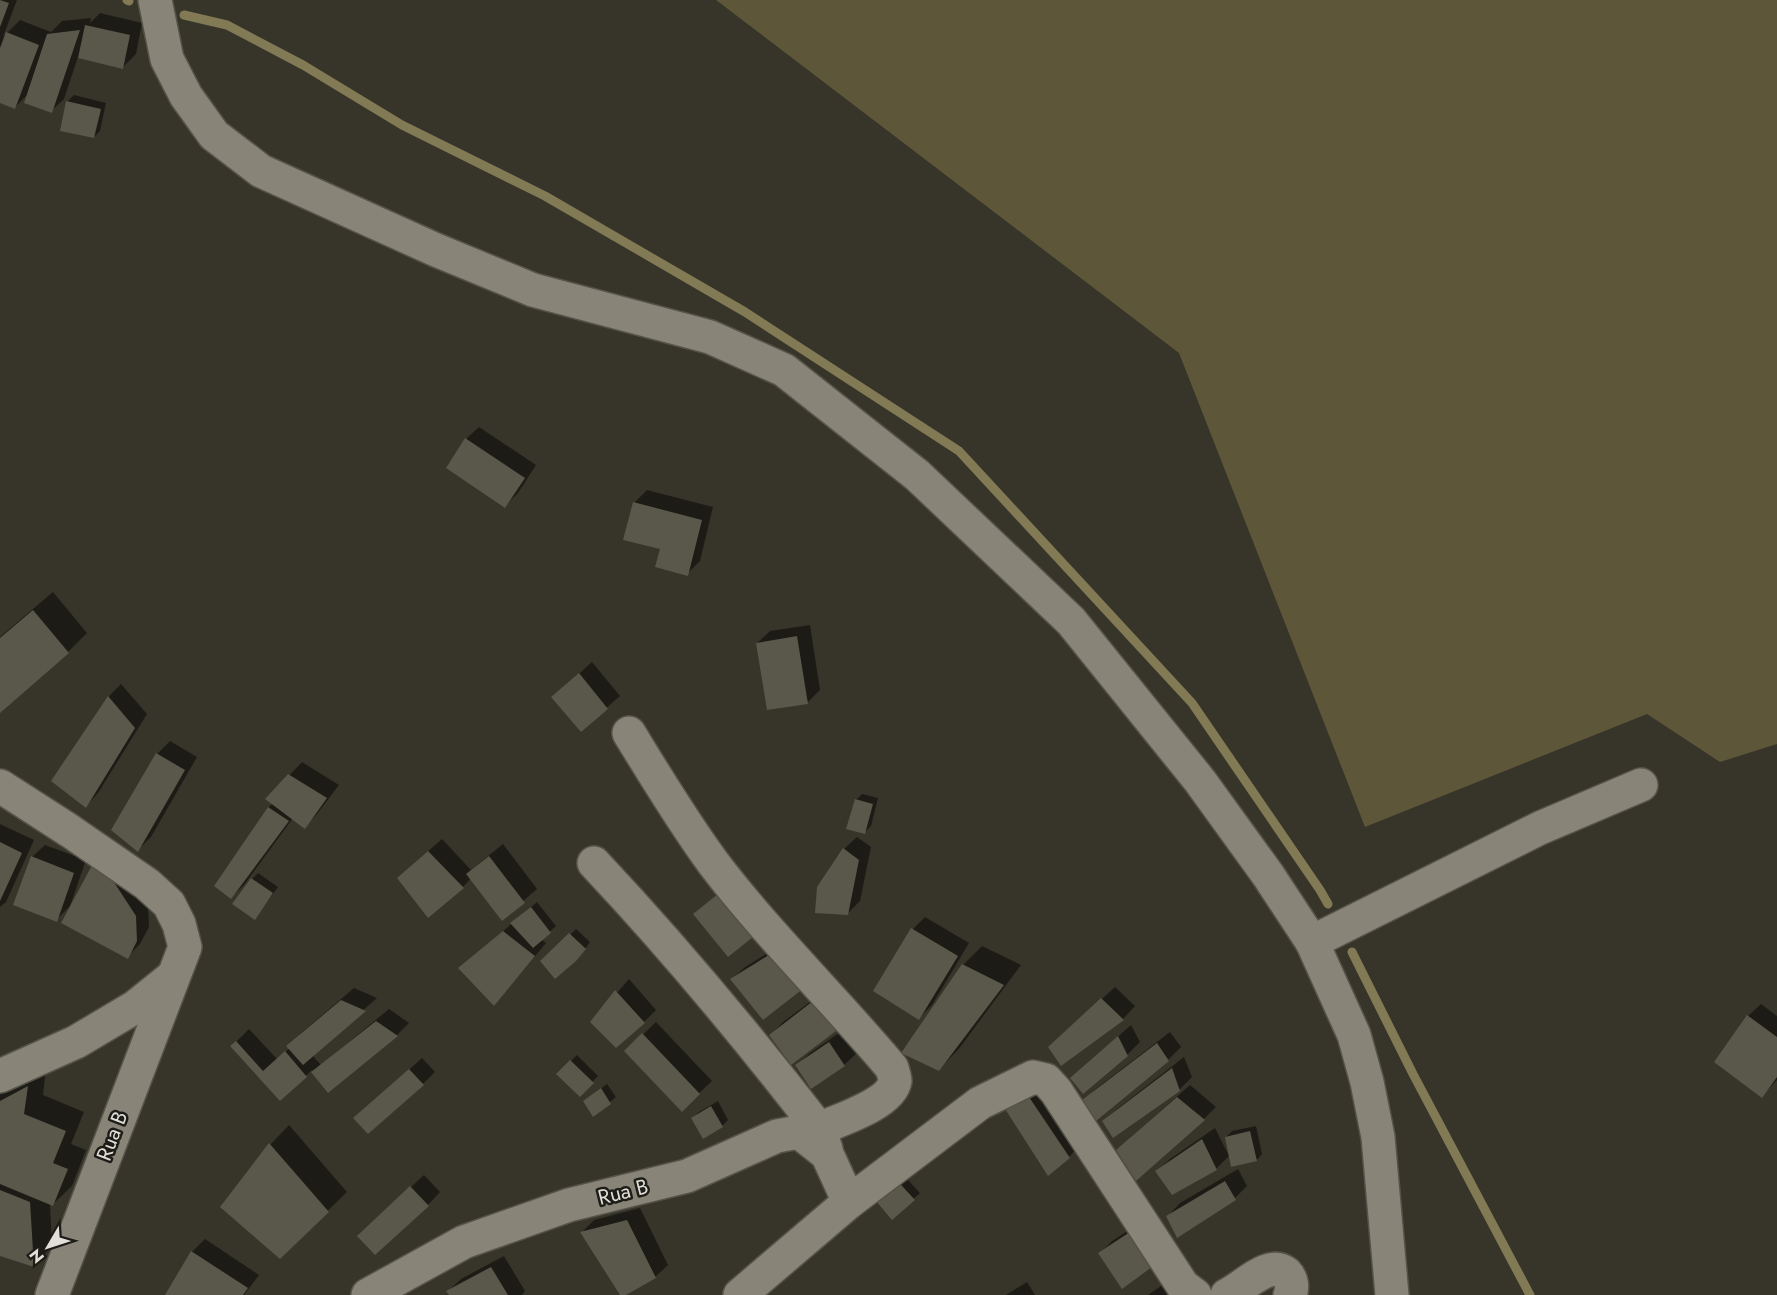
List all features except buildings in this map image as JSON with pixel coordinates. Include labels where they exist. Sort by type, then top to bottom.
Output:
[{"type":"street","points":[[155,0],[166,59],[186,96],[214,135],[261,171],[436,250],[533,290],[710,337],[784,370],[916,475],[1071,621],[1200,781],[1268,875],[1312,942],[1354,1035],[1367,1082],[1378,1137],[1392,1295]]},
{"type":"street","points":[[594,863],[650,922],[716,1000],[823,1142],[882,1101],[892,1089],[896,1079],[892,1068],[714,864],[629,733]]},
{"type":"street","points":[[1312,942],[1540,828],[1641,785]]},
{"type":"street","name":"Rua B","points":[[0,786],[140,879],[169,904],[179,924],[185,946],[52,1295]]},
{"type":"street","points":[[0,1076],[76,1042],[135,1007],[173,977]]},
{"type":"street","points":[[740,1295],[849,1202],[980,1103],[1028,1078],[1046,1080],[1056,1091],[1183,1286],[1195,1295]]},
{"type":"street","name":"Rua B","points":[[368,1295],[464,1242],[569,1205],[687,1176],[777,1136],[799,1132],[823,1142],[849,1202]]},
{"type":"street","points":[[1227,1295],[1267,1270],[1276,1269],[1283,1271],[1289,1277],[1292,1288],[1290,1295]]},
{"type":"shaded area","points":[[716,0],[1777,0],[1777,744],[1720,762],[1647,714],[1365,827],[1179,353]]},
{"type":"waterway","points":[[184,15],[227,25],[303,65],[402,125],[545,196],[745,312],[959,451],[1192,703],[1328,904]]},
{"type":"waterway","points":[[1352,952],[1413,1074],[1530,1295]]}]
